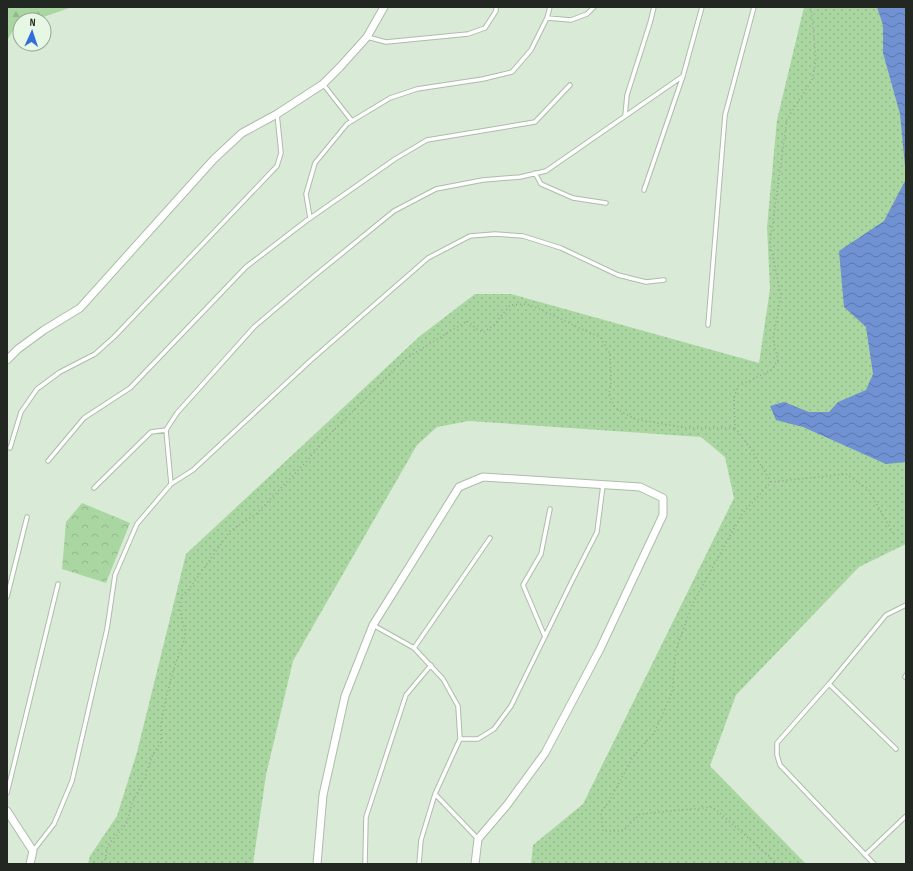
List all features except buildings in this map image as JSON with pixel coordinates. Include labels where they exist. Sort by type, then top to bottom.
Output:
[{"type":"street","points":[[7,360],[18,349],[44,330],[80,308],[214,159],[242,133],[277,114],[323,84],[367,37],[384,7]]},
{"type":"street","points":[[317,864],[322,795],[345,696],[373,625],[459,487],[483,476],[640,487],[663,498],[663,515],[600,649],[545,753],[507,805],[478,839],[475,864]]},
{"type":"street","points":[[7,811],[32,851],[30,864]]},
{"type":"lane","points":[[367,37],[386,42],[468,34],[485,28],[496,11],[496,7]]},
{"type":"lane","points":[[310,218],[306,194],[315,164],[347,124],[390,98],[417,89],[483,79],[512,72],[531,50],[547,18],[550,7]]},
{"type":"lane","points":[[547,18],[572,20],[587,14],[594,7]]},
{"type":"lane","points":[[625,116],[627,95],[654,7]]},
{"type":"lane","points":[[644,190],[683,76],[702,7]]},
{"type":"lane","points":[[708,325],[725,115],[754,7]]},
{"type":"lane","points":[[171,484],[166,430],[177,413],[254,328],[313,277],[394,211],[436,189],[483,180],[520,177],[546,171],[683,76]]},
{"type":"lane","points":[[323,84],[352,121]]},
{"type":"lane","points":[[48,461],[84,418],[130,388],[246,267],[310,218],[395,159],[427,140],[536,122],[570,85]]},
{"type":"lane","points":[[10,448],[21,412],[37,389],[60,372],[96,354],[278,166],[281,153],[277,114]]},
{"type":"lane","points":[[534,173],[541,184],[574,198],[606,203]]},
{"type":"lane","points":[[32,851],[54,824],[72,781],[107,629],[115,575],[137,524],[171,484],[193,470],[310,361],[428,258],[470,236],[495,234],[523,236],[561,248],[618,275],[646,282],[664,280]]},
{"type":"lane","points":[[94,488],[151,432],[166,430]]},
{"type":"lane","points":[[460,739],[478,738],[494,729],[511,706],[597,532],[603,485]]},
{"type":"lane","points":[[545,637],[523,585],[541,554],[550,509]]},
{"type":"lane","points":[[7,597],[27,517]]},
{"type":"lane","points":[[414,648],[490,538]]},
{"type":"lane","points":[[7,793],[58,584]]},
{"type":"lane","points":[[874,864],[780,765],[777,755],[777,743],[829,684],[886,615],[906,606]]},
{"type":"lane","points":[[373,625],[414,648],[443,679],[458,706],[460,739],[435,794],[421,840],[419,864]]},
{"type":"lane","points":[[365,864],[366,817],[406,695],[431,665]]},
{"type":"lane","points":[[829,684],[896,749]]},
{"type":"lane","points":[[435,794],[478,839]]},
{"type":"lane","points":[[865,855],[906,816]]},
{"type":"path","points":[[771,482],[751,449],[735,428],[734,398],[738,386],[772,370],[778,360],[772,339],[782,294],[770,243],[787,119],[812,80],[816,60],[811,7]]},
{"type":"path","points":[[104,864],[108,845],[126,823],[132,803],[144,780],[153,754],[161,742],[161,724],[165,702],[174,668],[184,641],[185,630],[180,612],[181,596],[190,588],[230,531],[256,514],[307,461],[328,436],[405,359],[467,321],[478,330],[484,332],[494,325],[510,305],[527,304],[600,337],[610,354],[611,380],[609,395],[615,408],[635,420],[686,428],[735,428]]},
{"type":"path","points":[[778,864],[713,807],[640,814],[623,831],[604,831],[601,812],[610,800],[632,758],[656,731],[672,693],[676,650],[692,605],[742,514],[771,482],[846,474],[868,489],[893,533]]},
{"type":"green space","points":[[7,7],[72,7],[52,14],[52,12],[12,12],[12,32],[7,41]]},
{"type":"green space","points":[[804,7],[906,7],[906,544],[859,567],[736,695],[710,766],[806,864],[531,864],[533,845],[583,804],[734,498],[725,457],[701,437],[469,421],[437,427],[417,445],[293,661],[266,775],[253,864],[88,864],[90,856],[117,816],[137,752],[186,554],[420,336],[475,294],[511,294],[759,363],[770,289],[767,227],[777,120]]},
{"type":"green space","points":[[82,503],[130,523],[106,583],[62,569],[66,522]]},
{"type":"water","points":[[877,7],[906,7],[906,177],[900,114],[883,53],[883,25]]},
{"type":"water","points":[[906,179],[906,462],[886,464],[803,427],[776,420],[770,406],[784,402],[809,412],[829,412],[838,402],[866,390],[873,374],[866,327],[844,307],[839,251],[884,221]]}]
